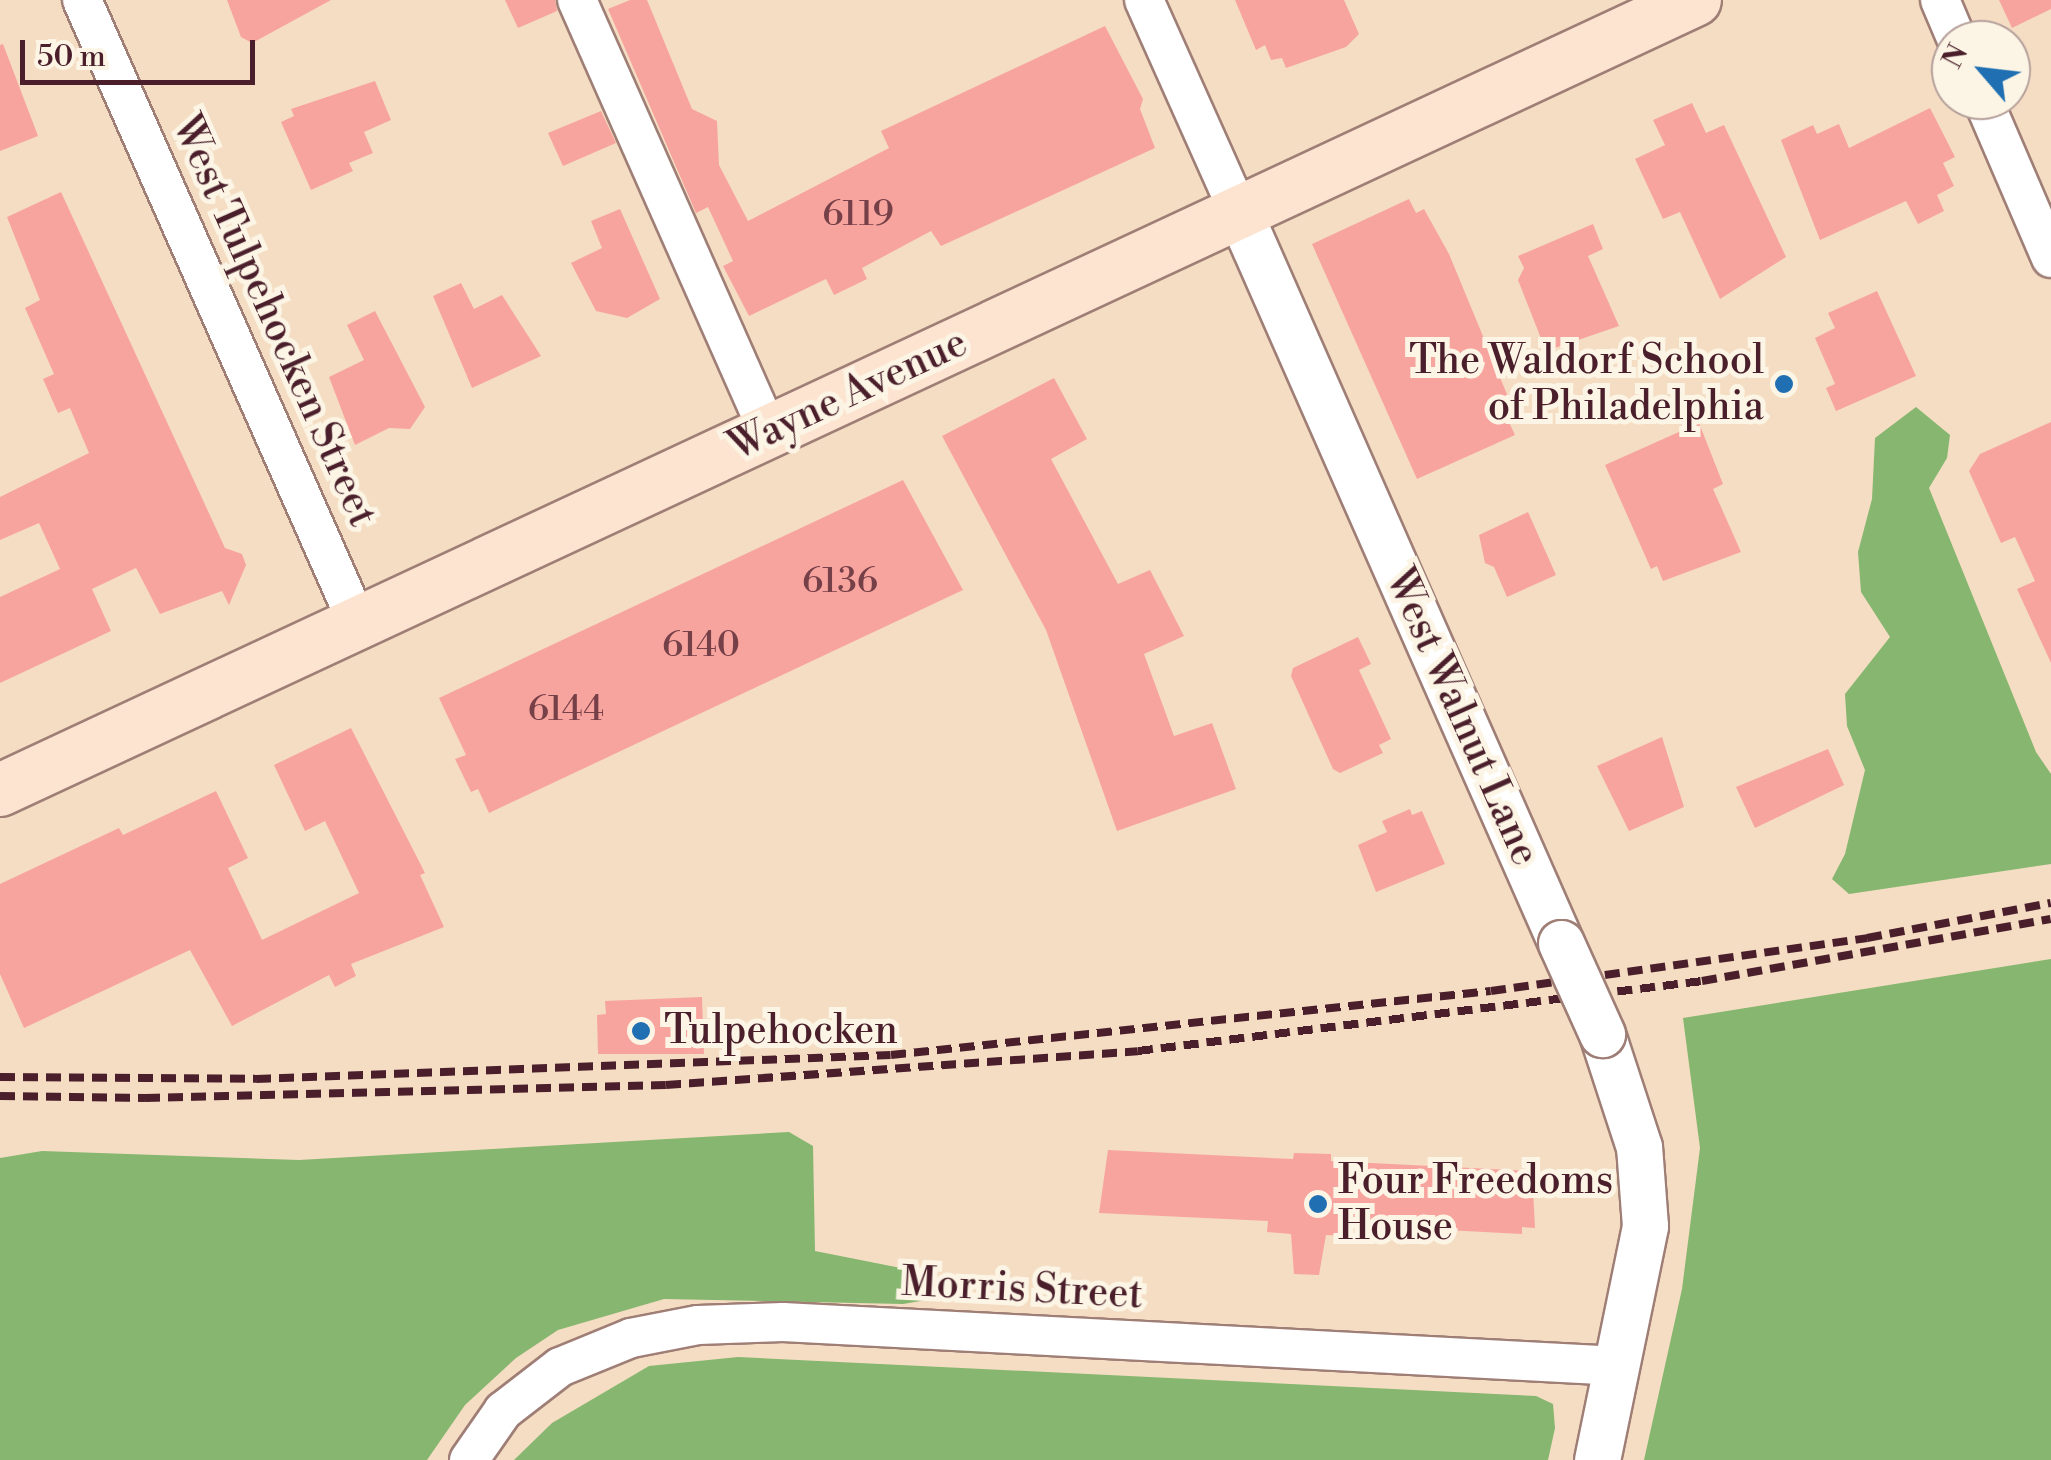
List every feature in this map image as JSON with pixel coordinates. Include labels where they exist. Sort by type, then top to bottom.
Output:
[{"type":"main road","name":"Wayne Avenue","points":[[0,790],[1695,0]]},
{"type":"street","name":"West Tulpehocken Street","points":[[82,0],[358,624]]},
{"type":"street","points":[[577,0],[768,432]]},
{"type":"street","name":"West Walnut Lane","points":[[1144,0],[1602,1034],[1629,1104],[1644,1186],[1641,1260],[1596,1460]]},
{"type":"street","points":[[1992,120],[2051,258]]},
{"type":"street","name":"Morris Street","points":[[469,1460],[503,1411],[560,1366],[631,1338],[698,1325],[783,1322],[1618,1366]]},
{"type":"green space","points":[[1916,407],[1950,435],[1947,458],[1929,488],[2036,752],[2051,774],[2051,864],[1849,894],[1832,879],[1845,854],[1865,770],[1847,726],[1845,694],[1890,637],[1861,592],[1858,552],[1872,499],[1875,438]]},
{"type":"green space","points":[[2051,959],[2051,1460],[1644,1460],[1682,1289],[1700,1148],[1683,1018]]},
{"type":"green space","points":[[789,1132],[813,1146],[815,1251],[926,1273],[944,1292],[938,1298],[903,1304],[664,1299],[558,1330],[516,1358],[465,1405],[427,1460],[0,1460],[0,1158],[42,1151],[299,1160]]},
{"type":"green space","points":[[738,1357],[1536,1396],[1553,1404],[1555,1428],[1548,1460],[514,1460],[552,1423],[649,1366]]},
{"type":"building","points":[[227,0],[331,0],[252,43],[241,37]]},
{"type":"building","points":[[505,0],[555,0],[557,11],[518,28]]},
{"type":"building","points":[[630,0],[647,0],[692,109],[717,121],[719,165],[748,221],[889,148],[881,131],[1105,26],[1143,99],[1140,109],[1155,148],[941,246],[931,231],[862,268],[867,279],[834,295],[826,279],[749,316],[723,266],[733,261],[708,207],[696,213],[608,9]]},
{"type":"building","points":[[1235,0],[1344,0],[1359,34],[1346,47],[1286,68],[1282,58],[1271,60],[1265,45],[1256,50]]},
{"type":"building","points":[[1999,0],[2051,0],[2051,9],[2028,20],[2008,20]]},
{"type":"building","points":[[3,44],[38,136],[0,151],[0,45]]},
{"type":"building","points":[[375,81],[391,120],[364,132],[373,153],[349,163],[353,171],[311,190],[281,122],[294,116],[291,109]]},
{"type":"building","points":[[1692,103],[1706,133],[1724,125],[1786,257],[1720,299],[1680,212],[1663,219],[1635,159],[1665,145],[1653,120]]},
{"type":"building","points":[[1930,108],[1931,120],[1936,120],[1955,157],[1943,163],[1954,186],[1937,195],[1944,211],[1918,224],[1906,201],[1820,240],[1781,140],[1813,125],[1817,134],[1839,124],[1849,148]]},
{"type":"building","points":[[601,111],[616,143],[563,166],[548,133]]},
{"type":"building","points":[[61,192],[225,548],[242,554],[246,565],[229,605],[222,591],[160,614],[136,568],[92,589],[111,631],[0,683],[0,597],[60,569],[39,523],[0,540],[0,497],[89,453],[70,408],[58,413],[43,379],[54,374],[25,308],[40,300],[7,217]]},
{"type":"building","points":[[1409,199],[1416,213],[1424,209],[1449,254],[1516,416],[1508,420],[1515,435],[1417,479],[1312,244]]},
{"type":"building","points":[[620,209],[660,299],[627,318],[596,311],[571,263],[602,248],[591,221]]},
{"type":"building","points":[[1593,224],[1603,249],[1588,256],[1619,326],[1546,351],[1518,280],[1524,268],[1518,256]]},
{"type":"building","points":[[461,283],[474,309],[502,295],[541,356],[472,388],[433,296]]},
{"type":"building","points":[[1877,291],[1916,376],[1836,411],[1826,388],[1835,384],[1815,338],[1835,328],[1828,313]]},
{"type":"building","points":[[375,311],[425,407],[410,429],[389,428],[355,445],[329,377],[364,360],[347,325]]},
{"type":"building","points":[[1054,378],[1087,439],[1051,459],[1118,584],[1150,570],[1184,636],[1144,654],[1174,736],[1212,723],[1236,789],[1117,831],[1046,630],[942,436]]},
{"type":"building","points":[[2051,422],[2051,663],[2017,589],[2035,581],[2015,537],[2001,543],[1969,471],[1980,454]]},
{"type":"building","points":[[1699,423],[1723,484],[1713,489],[1741,552],[1663,581],[1657,566],[1651,569],[1605,465]]},
{"type":"building","points":[[903,480],[963,590],[489,813],[478,789],[471,792],[455,759],[466,755],[439,698]]},
{"type":"building","points":[[1528,512],[1556,575],[1507,597],[1494,567],[1485,563],[1479,535]]},
{"type":"building","points":[[1358,637],[1371,664],[1359,670],[1391,739],[1379,745],[1383,753],[1340,773],[1333,769],[1291,676],[1293,668]]},
{"type":"building","points":[[351,728],[425,873],[420,875],[444,927],[351,964],[356,976],[335,987],[329,975],[232,1026],[190,950],[24,1028],[0,974],[0,884],[119,828],[123,835],[216,791],[248,858],[228,868],[262,940],[359,893],[325,821],[305,831],[274,765]]},
{"type":"building","points":[[1662,737],[1684,807],[1629,831],[1597,766]]},
{"type":"building","points":[[1828,749],[1844,785],[1755,828],[1736,787]]},
{"type":"building","points":[[1410,809],[1412,815],[1422,811],[1445,864],[1376,892],[1358,845],[1387,832],[1382,821]]},
{"type":"building","points":[[702,997],[704,1054],[598,1054],[597,1015],[606,1014],[605,1001]]},
{"type":"building","name":"Four Freedoms House","points":[[1108,1150],[1293,1159],[1294,1153],[1331,1154],[1331,1161],[1532,1171],[1535,1228],[1522,1227],[1522,1234],[1351,1225],[1350,1236],[1326,1235],[1319,1275],[1294,1274],[1291,1234],[1267,1232],[1268,1221],[1099,1213]]},
{"type":"railway","points":[[0,1077],[256,1079],[891,1055],[1491,991],[1867,938],[2051,903]]},
{"type":"railway","points":[[0,1096],[145,1098],[666,1085],[1138,1051],[1702,981],[2051,919]]},
{"type":"place","name":"The Waldorf School of Philadelphia","points":[[1784,384]]},
{"type":"place","name":"Tulpehocken","points":[[641,1031]]},
{"type":"place","name":"Four Freedoms House","points":[[1318,1204]]}]
